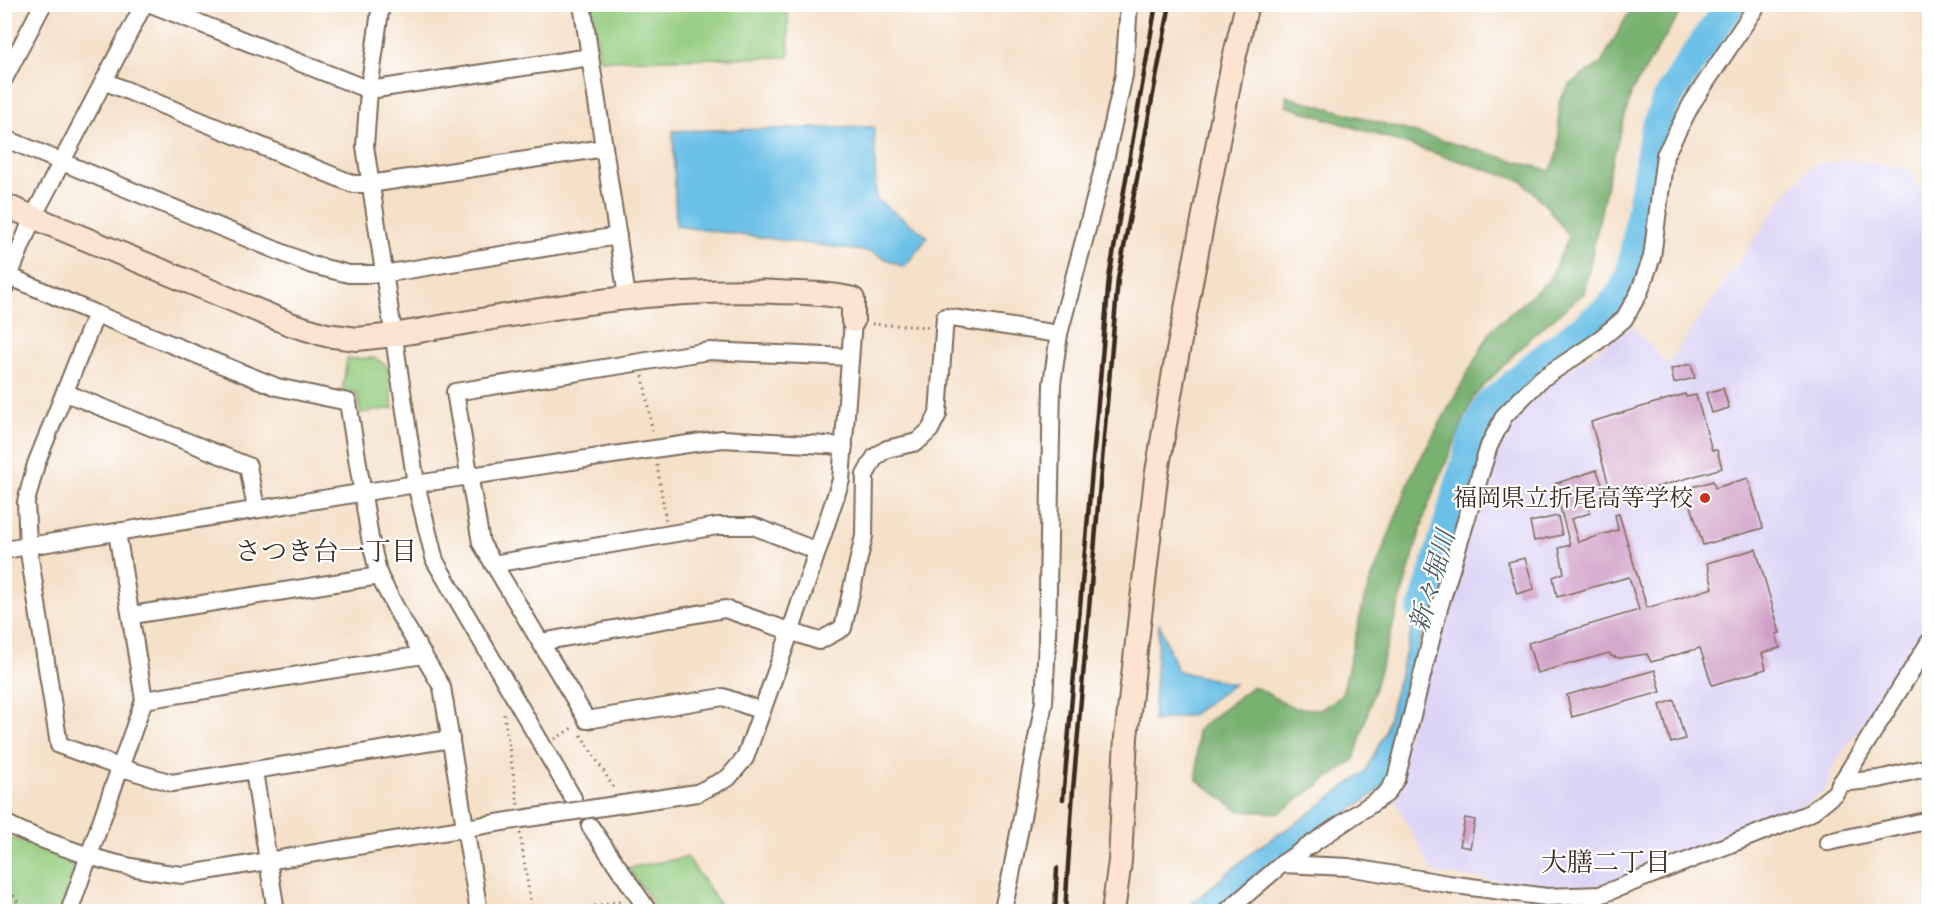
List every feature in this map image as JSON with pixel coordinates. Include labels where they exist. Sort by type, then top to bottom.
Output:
[{"type":"street","points":[[4,79],[43,4]]},
{"type":"street","points":[[144,4],[60,163],[33,217],[6,280],[277,387],[348,402],[370,538],[380,576],[442,687],[478,912]]},
{"type":"street","points":[[151,4],[369,90],[590,57]]},
{"type":"street","points":[[381,4],[369,90],[365,146],[416,484],[435,561],[573,798]]},
{"type":"street","points":[[582,4],[627,297]]},
{"type":"street","points":[[1002,912],[1044,702],[1052,384],[1059,334],[1103,169],[1124,75],[1129,4]]},
{"type":"street","points":[[1113,912],[1120,861],[1126,737],[1156,478],[1233,63],[1247,4]]},
{"type":"street","points":[[1226,912],[1282,864],[1386,794],[1396,778],[1439,608],[1489,446],[1504,416],[1541,379],[1594,344],[1624,319],[1639,293],[1652,258],[1665,155],[1692,103],[1758,4]]},
{"type":"street","points":[[104,81],[353,184],[370,184],[604,148]]},
{"type":"street","points":[[4,138],[312,265],[349,274],[383,274],[618,236]]},
{"type":"street","points":[[4,205],[290,324],[326,334],[357,339],[627,297],[691,291],[831,294],[853,299],[858,322],[850,357],[841,480],[745,758],[728,778],[697,793],[621,800],[520,820],[183,874],[142,871],[87,856],[16,829],[4,822]]},
{"type":"street","points":[[96,314],[36,464],[26,502],[28,546],[59,745],[172,783],[451,739]]},
{"type":"street","points":[[541,642],[725,609],[819,641],[843,628],[864,536],[866,475],[875,457],[887,449],[916,442],[930,430],[938,414],[945,317],[1059,334]]},
{"type":"street","points":[[762,711],[723,697],[587,720],[480,543],[456,392],[709,351],[850,357]]},
{"type":"street","points":[[66,393],[248,466],[256,509]]},
{"type":"street","points":[[4,550],[416,484],[722,439],[844,446]]},
{"type":"street","points":[[493,564],[718,526],[753,525],[817,550]]},
{"type":"street","points":[[69,912],[87,856],[122,768],[144,700],[117,532]]},
{"type":"street","points":[[132,615],[380,576]]},
{"type":"street","points":[[1282,864],[1348,867],[1448,884],[1547,897],[1600,895],[1809,813],[1835,792],[1929,641]]},
{"type":"street","points":[[144,700],[423,655]]},
{"type":"street","points":[[1840,783],[1879,779],[1929,767]]},
{"type":"street","points":[[254,771],[276,912]]},
{"type":"street","points":[[1828,842],[1929,820]]},
{"type":"street","points":[[590,826],[649,912]]},
{"type":"path","points":[[858,322],[936,327]]},
{"type":"path","points":[[640,362],[668,534]]},
{"type":"path","points":[[503,704],[532,912]]},
{"type":"path","points":[[543,746],[576,726],[621,800]]},
{"type":"path","points":[[4,880],[20,906],[21,912]]},
{"type":"path","points":[[558,912],[631,900]]},
{"type":"shaded area","name":"福岡県立折尾高等学校","points":[[1851,160],[1910,169],[1930,215],[1929,621],[1835,764],[1825,791],[1794,811],[1598,885],[1549,887],[1433,873],[1391,793],[1443,612],[1490,466],[1512,422],[1537,394],[1633,326],[1667,365],[1783,198],[1813,164]]},
{"type":"green space","points":[[591,5],[782,5],[788,14],[789,57],[600,60]]},
{"type":"green space","points":[[1633,5],[1685,5],[1632,91],[1610,169],[1584,293],[1531,337],[1474,396],[1427,508],[1354,760],[1279,813],[1239,811],[1197,780],[1197,730],[1253,686],[1295,708],[1321,709],[1342,695],[1364,599],[1413,472],[1492,329],[1549,280],[1569,237],[1549,209],[1522,181],[1286,106],[1286,96],[1551,171],[1559,148],[1559,101],[1571,83],[1601,63]]},
{"type":"green space","points":[[375,358],[387,366],[393,408],[360,413],[357,392],[342,392],[347,359]]},
{"type":"green space","points":[[5,836],[71,859],[75,867],[60,911],[5,911]]},
{"type":"green space","points":[[687,857],[724,911],[659,911],[628,868]]},
{"type":"water","points":[[874,127],[876,199],[928,237],[904,267],[871,252],[676,226],[673,131]]},
{"type":"water","points":[[1427,571],[1438,575],[1408,687],[1412,693],[1388,780],[1374,794],[1263,871],[1217,911],[1182,912],[1257,848],[1295,824],[1366,771],[1385,732]]},
{"type":"water","points":[[1159,623],[1177,671],[1234,684],[1191,715],[1153,721]]},
{"type":"building","points":[[1691,364],[1695,378],[1674,383],[1671,369]]},
{"type":"building","points":[[1723,388],[1729,408],[1712,413],[1706,393]]},
{"type":"building","points":[[1685,394],[1686,397],[1696,395],[1712,450],[1717,450],[1722,468],[1613,500],[1591,422]]},
{"type":"building","points":[[1597,470],[1606,497],[1587,503],[1590,513],[1571,519],[1578,542],[1618,530],[1615,515],[1619,514],[1647,608],[1713,588],[1707,563],[1756,549],[1780,633],[1776,634],[1780,648],[1762,653],[1766,669],[1712,685],[1700,648],[1651,662],[1647,654],[1620,658],[1611,656],[1609,653],[1537,673],[1528,643],[1639,610],[1629,577],[1557,597],[1553,577],[1564,573],[1559,548],[1570,545],[1554,484]]},
{"type":"building","points":[[1748,478],[1763,528],[1703,545],[1686,489],[1713,481],[1715,488]]},
{"type":"building","points":[[1558,516],[1562,535],[1534,541],[1530,522]]},
{"type":"building","points":[[1525,558],[1534,589],[1517,594],[1508,562]]},
{"type":"building","points":[[1655,670],[1661,692],[1572,717],[1567,695]]},
{"type":"building","points":[[1674,700],[1685,739],[1671,743],[1660,705]]},
{"type":"building","points":[[1465,818],[1475,820],[1470,848],[1460,846]]},
{"type":"waterway","name":"新々堀川","points":[[1422,613],[1473,439],[1489,404],[1505,393],[1530,369],[1611,307],[1625,288],[1632,268],[1654,134],[1666,102],[1731,4]]},
{"type":"railway","points":[[1063,799],[1109,278],[1156,4]]},
{"type":"railway","points":[[1065,912],[1073,790],[1118,279],[1170,4]]},
{"type":"railway","points":[[1055,912],[1057,868]]},
{"type":"place","name":"福岡県立折尾高等学校","points":[[1705,498]]},
{"type":"district","name":"さつき台一丁目","points":[[326,551]]},
{"type":"district","name":"大膳二丁目","points":[[1606,862]]}]
